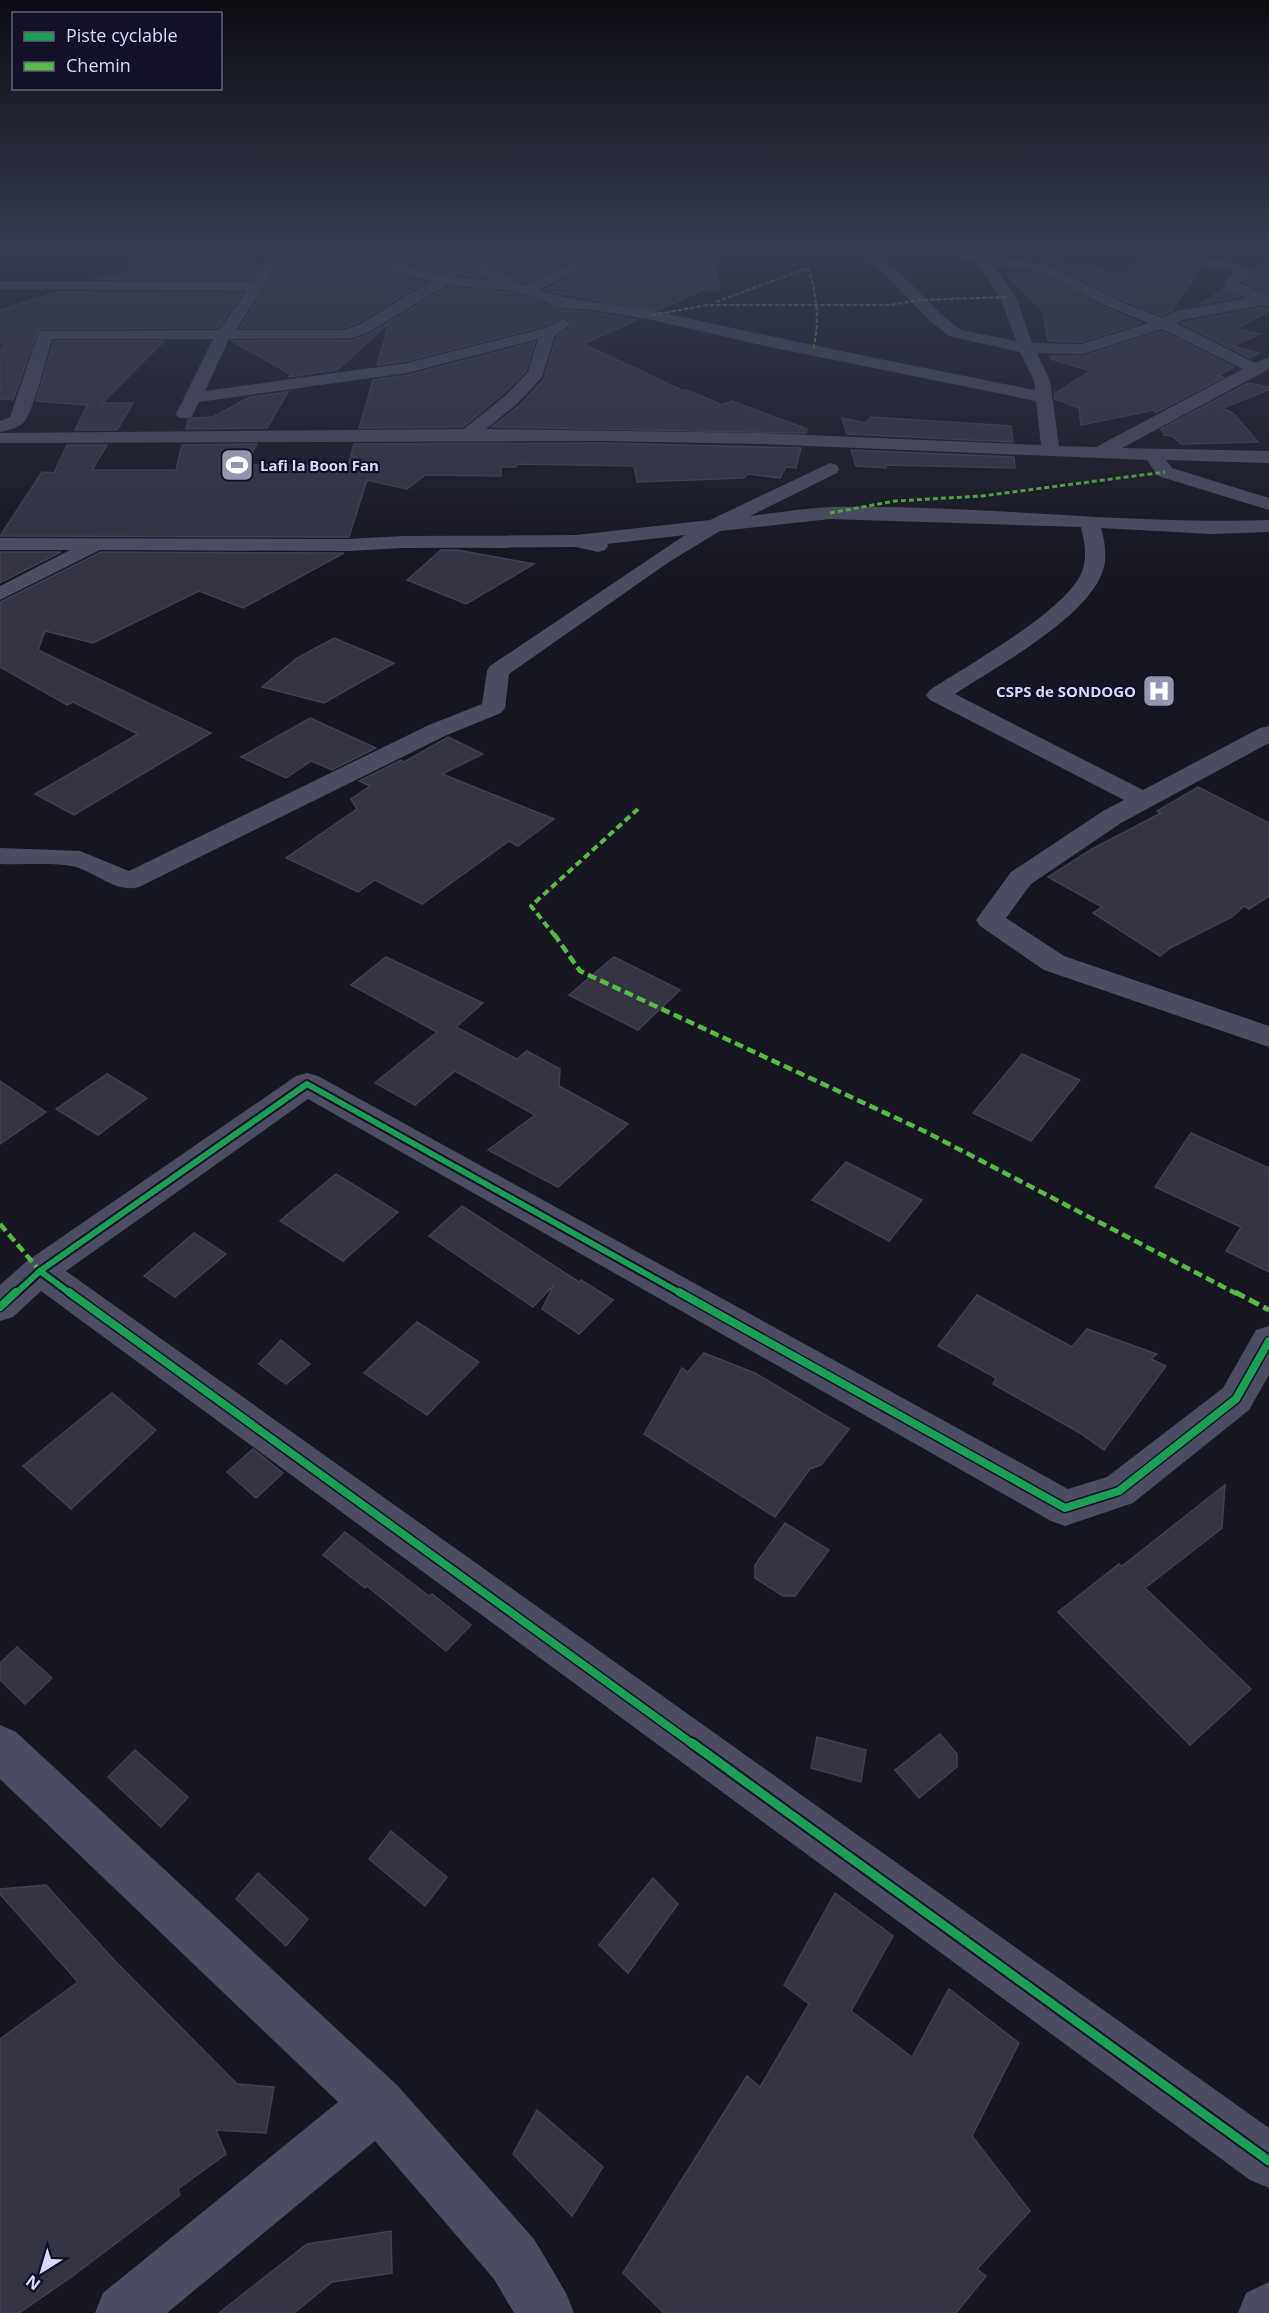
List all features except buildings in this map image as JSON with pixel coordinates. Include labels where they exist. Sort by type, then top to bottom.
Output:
[{"type":"street","points":[[3,438],[16,420],[18,400],[36,355]]},
{"type":"street","points":[[174,435],[214,355]]},
{"type":"street","points":[[193,398],[407,368],[458,355]]},
{"type":"street","points":[[469,434],[512,399],[537,373],[542,355]]},
{"type":"street","points":[[838,355],[1044,397]]},
{"type":"street","points":[[1029,355],[1042,381],[1051,452]]},
{"type":"street","points":[[1237,355],[1262,366]]},
{"type":"street","points":[[1099,453],[1262,366]]},
{"type":"street","points":[[3,438],[469,434],[690,437],[1154,456],[1269,457]]},
{"type":"street","points":[[1154,456],[1165,472],[1269,504]]},
{"type":"street","points":[[0,856],[80,859],[129,881],[438,730],[494,708],[498,671],[662,558],[714,526],[830,469]]},
{"type":"street","points":[[0,544],[348,545],[403,542],[576,541],[830,513],[1014,517],[1211,528],[1269,526]]},
{"type":"street","points":[[1089,521],[1097,547],[1091,576],[1083,590],[1042,627],[938,695],[1144,801]]},
{"type":"street","points":[[576,541],[662,558]]},
{"type":"street","points":[[0,594],[96,544]]},
{"type":"street","points":[[1269,733],[1112,817],[1021,878],[990,920],[1054,963],[1258,1034],[1269,1009]]},
{"type":"street","points":[[0,1307],[40,1271],[307,1084],[1065,1508],[1119,1491],[1236,1399],[1269,1341]]},
{"type":"street","points":[[40,1271],[1269,2161]]},
{"type":"street","points":[[0,1748],[378,2104],[514,2259],[546,2313]]},
{"type":"street","points":[[123,2313],[378,2104]]},
{"type":"street","points":[[1266,2313],[1269,2310]]},
{"type":"marked path","points":[[830,513],[895,501],[982,496],[1165,472]]},
{"type":"marked path","points":[[638,809],[531,906],[580,971],[924,1131],[1269,1310]]},
{"type":"marked path","points":[[0,1224],[40,1271]]},
{"type":"cycle path","points":[[0,1307],[40,1271],[307,1084],[1065,1508],[1119,1491],[1236,1399],[1269,1341]]},
{"type":"cycle path","points":[[40,1271],[1269,2161]]},
{"type":"place","name":"Lafi la Boon Fan","points":[[237,465]]},
{"type":"place","name":"CSPS de SONDOGO","points":[[1159,691]]}]
